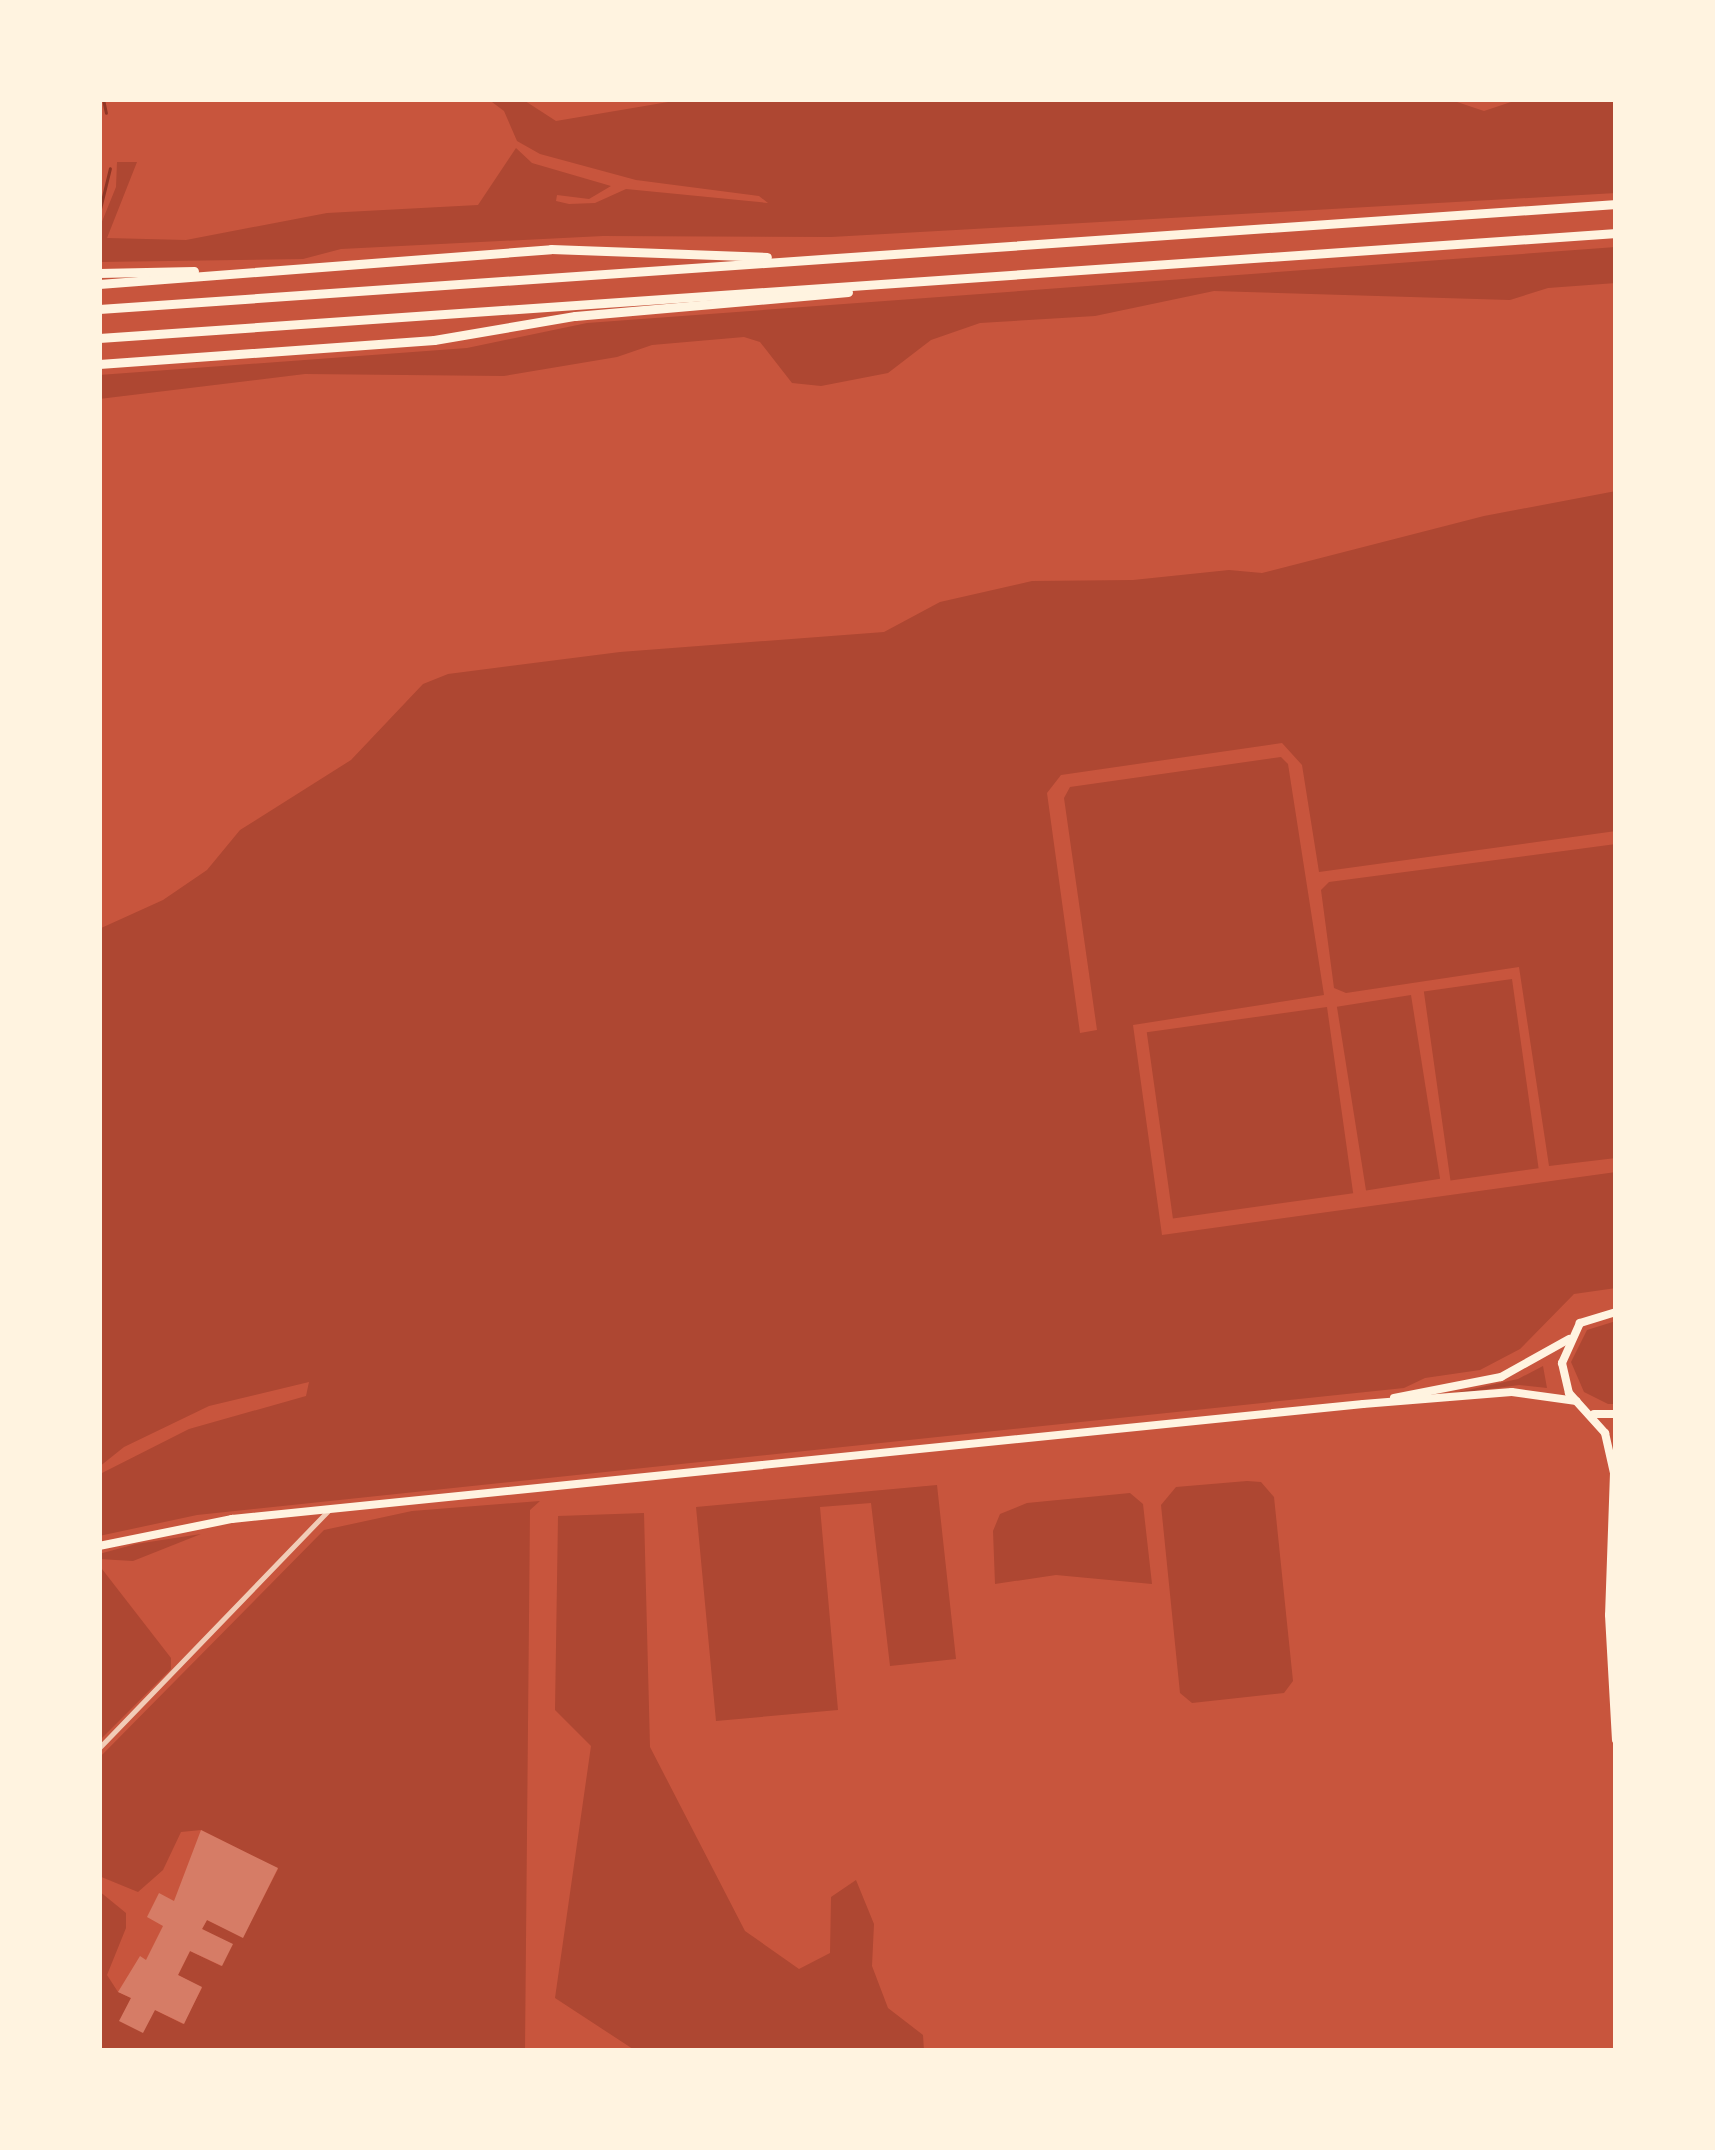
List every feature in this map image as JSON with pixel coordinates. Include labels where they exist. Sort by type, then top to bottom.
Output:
[{"type":"highway","points":[[99,309],[1616,204]]},
{"type":"highway","points":[[99,338],[1616,233]]},
{"type":"highway","points":[[99,284],[551,249],[796,260]]},
{"type":"highway","points":[[99,273],[254,271]]},
{"type":"highway","points":[[99,364],[434,340],[575,316],[781,301],[954,279]]},
{"type":"main road","points":[[1616,1312],[1580,1323],[1569,1339],[1562,1364],[1569,1393],[1593,1414],[1605,1433],[1614,1473],[1610,1654],[1616,1740]]},
{"type":"main road","points":[[1363,1404],[1501,1377],[1569,1339]]},
{"type":"main road","points":[[99,1546],[232,1519],[1363,1404],[1512,1391],[1577,1401]]},
{"type":"main road","points":[[1593,1414],[1616,1414]]},
{"type":"street","points":[[99,1748],[328,1511]]},
{"type":"shaded area","points":[[488,99],[522,99],[556,121],[686,99],[1448,99],[1484,111],[1520,99],[1616,99],[1616,193],[831,237],[603,236],[341,249],[303,259],[99,262],[99,229],[116,187],[117,162],[137,162],[107,238],[186,240],[327,213],[478,205],[516,148],[532,163],[611,186],[589,199],[557,195],[556,201],[569,204],[595,203],[626,189],[768,203],[759,196],[636,180],[540,154],[517,141],[504,111]]},
{"type":"shaded area","points":[[1616,247],[1616,283],[1548,288],[1510,300],[1214,291],[1095,316],[980,323],[931,340],[888,373],[821,386],[792,383],[760,342],[744,337],[652,345],[617,357],[504,376],[305,374],[99,399],[99,375],[467,348],[587,323]]},
{"type":"shaded area","points":[[1616,491],[1616,831],[1319,872],[1302,765],[1282,743],[1061,775],[1047,793],[1080,1033],[1097,1030],[1064,798],[1070,787],[1281,757],[1288,764],[1324,995],[1133,1025],[1162,1235],[1616,1172],[1616,1288],[1574,1294],[1520,1349],[1480,1370],[1425,1378],[1404,1388],[197,1515],[99,1536],[102,1473],[189,1429],[306,1396],[309,1382],[209,1406],[124,1447],[99,1467],[99,929],[163,900],[207,870],[240,830],[351,760],[423,684],[448,674],[620,652],[884,632],[940,602],[1032,581],[1133,580],[1229,570],[1262,573],[1484,516]]},
{"type":"shaded area","points":[[1616,844],[1616,1158],[1549,1166],[1519,967],[1346,993],[1334,988],[1321,890],[1329,882]]},
{"type":"shaded area","points":[[1512,979],[1539,1168],[1450,1181],[1424,991]]},
{"type":"shaded area","points":[[1411,995],[1440,1179],[1366,1190],[1337,1007]]},
{"type":"shaded area","points":[[1327,1007],[1353,1193],[1173,1218],[1147,1032]]},
{"type":"shaded area","points":[[1616,1321],[1616,1404],[1608,1404],[1584,1392],[1571,1362],[1587,1330]]},
{"type":"shaded area","points":[[1543,1366],[1547,1388],[1519,1385],[1445,1395],[1518,1379]]},
{"type":"shaded area","points":[[1261,1482],[1274,1497],[1293,1681],[1284,1693],[1192,1703],[1180,1693],[1161,1505],[1176,1487]]},
{"type":"shaded area","points":[[937,1485],[956,1659],[890,1666],[871,1503],[820,1507],[838,1710],[716,1721],[696,1507]]},
{"type":"shaded area","points":[[1130,1493],[1143,1504],[1152,1584],[1056,1575],[995,1584],[993,1531],[1000,1514],[1027,1503]]},
{"type":"shaded area","points":[[540,1501],[530,1510],[525,2051],[99,2051],[99,1891],[126,1913],[126,1928],[107,1975],[118,1992],[131,1998],[120,2021],[155,2010],[183,2024],[202,1988],[178,1975],[190,1951],[221,1966],[232,1945],[202,1929],[207,1920],[243,1937],[278,1869],[201,1830],[181,1832],[163,1870],[138,1892],[99,1876],[99,1758],[324,1530],[412,1511]]},
{"type":"shaded area","points":[[644,1513],[650,1747],[745,1931],[799,1969],[830,1953],[831,1897],[856,1880],[874,1924],[872,1966],[888,2008],[923,2035],[924,2051],[636,2051],[555,1998],[591,1746],[555,1710],[558,1516]]},
{"type":"shaded area","points":[[201,1534],[133,1561],[99,1559],[99,1554],[136,1544]]},
{"type":"shaded area","points":[[102,1569],[171,1658],[171,1669],[99,1741]]},
{"type":"building","points":[[201,1830],[278,1868],[243,1938],[207,1920],[202,1929],[233,1944],[222,1966],[190,1951],[178,1975],[202,1987],[184,2024],[155,2010],[143,2033],[119,2021],[131,1998],[118,1992],[140,1956],[146,1960],[163,1926],[147,1917],[159,1893],[174,1901]]},
{"type":"waterway","points":[[103,99],[106,113]]},
{"type":"waterway","points":[[99,213],[110,168]]}]
